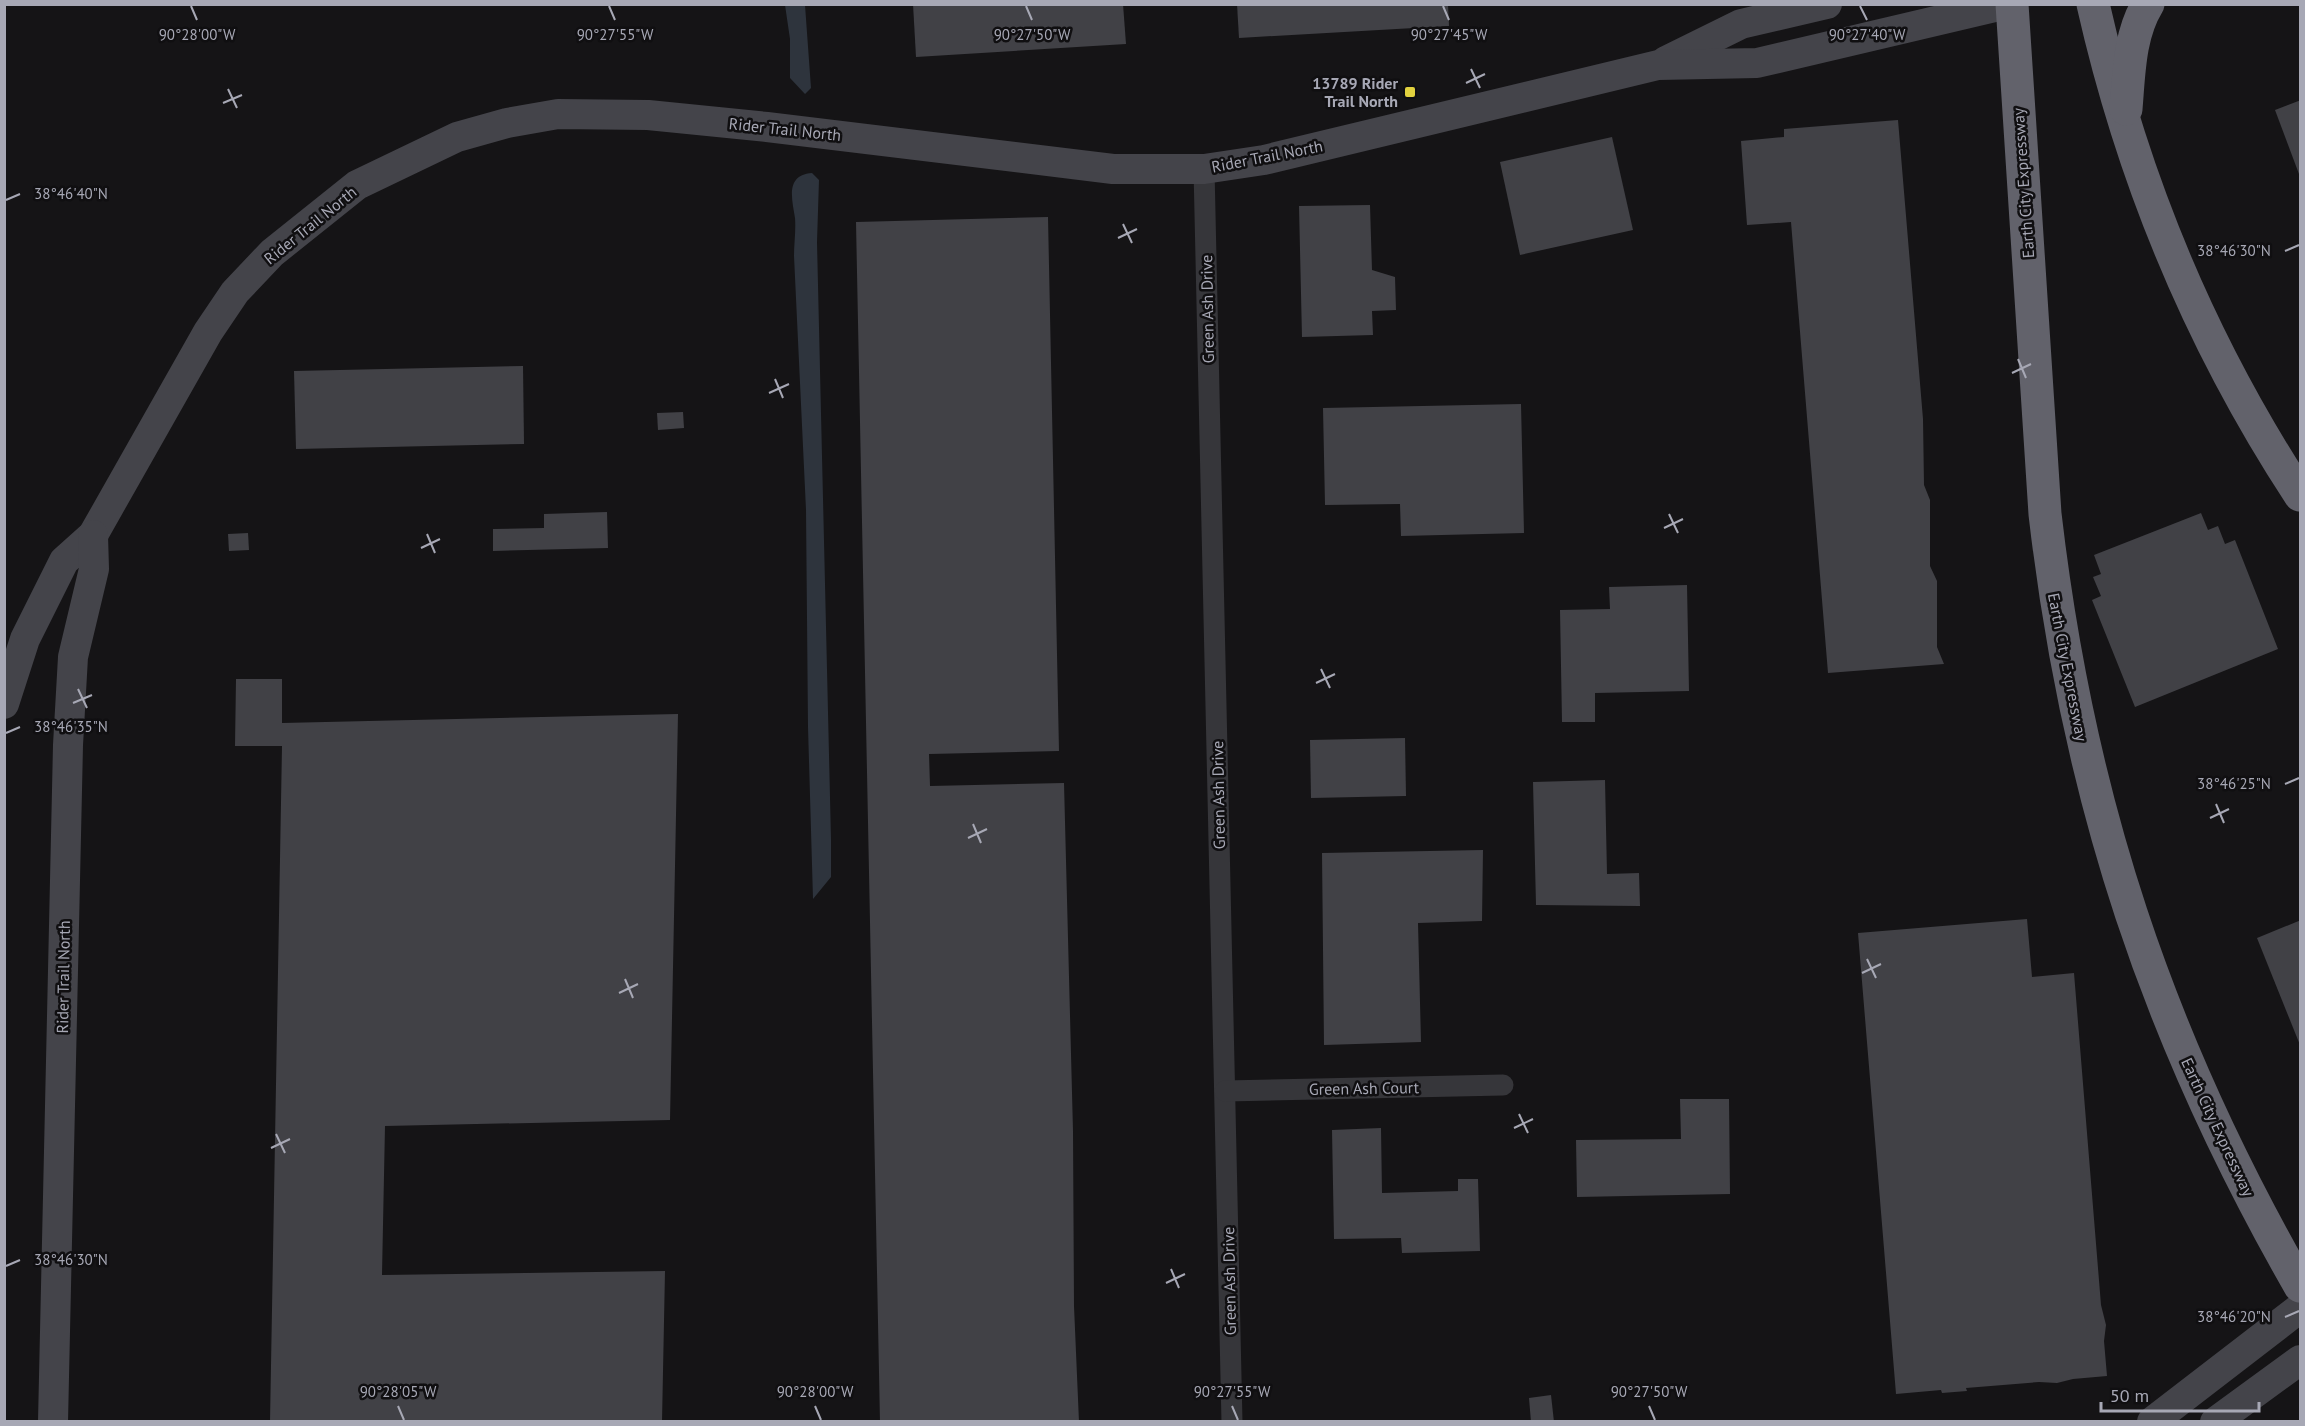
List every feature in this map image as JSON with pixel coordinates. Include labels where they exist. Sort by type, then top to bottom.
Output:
[{"type":"highway","name":"Earth City Expressway","points":[[2010,4],[2045,514],[2054,592],[2082,743],[2123,893],[2176,1039],[2232,1161],[2301,1286]]},
{"type":"highway","points":[[2093,4],[2124,129],[2151,206],[2194,308],[2256,425],[2301,495]]},
{"type":"highway","points":[[2124,129],[2132,49],[2137,28],[2148,4]]},
{"type":"street","name":"Rider Trail North","points":[[1658,65],[1741,24],[1827,4]]},
{"type":"street","name":"Rider Trail North","points":[[4,704],[25,639],[64,561],[93,535],[208,332],[235,292],[272,253],[357,185],[457,137],[507,123],[558,114],[648,115],[767,127],[1113,169],[1204,169],[1264,160],[1658,65],[1757,63],[2010,4]]},
{"type":"street","name":"Green Ash Drive","points":[[1204,169],[1232,1422]]},
{"type":"street","name":"Rider Trail North","points":[[53,1422],[68,745],[73,657],[94,569],[93,535]]},
{"type":"street","name":"Green Ash Court","points":[[1225,1091],[1503,1085]]},
{"type":"street","points":[[2152,1422],[2301,1308]]},
{"type":"street","points":[[2215,1422],[2301,1360]]},
{"type":"shaded area","points":[[785,5],[805,5],[811,88],[805,94],[790,78],[790,39]]},
{"type":"shaded area","points":[[812,173],[819,180],[817,242],[831,840],[831,877],[813,899],[808,727],[806,510],[792,196],[794,183],[798,178]]},
{"type":"building","points":[[913,4],[1123,4],[1126,44],[916,57]]},
{"type":"building","points":[[1237,4],[1448,4],[1449,26],[1239,38]]},
{"type":"building","points":[[2301,100],[2301,174],[2299,174],[2275,110]]},
{"type":"building","points":[[1898,120],[1923,419],[1924,485],[1930,500],[1930,566],[1937,581],[1937,647],[1944,664],[1828,673],[1791,222],[1747,225],[1741,141],[1784,137],[1784,129]]},
{"type":"building","points":[[1612,137],[1633,230],[1520,255],[1500,162]]},
{"type":"building","points":[[1370,205],[1372,270],[1395,277],[1396,310],[1372,311],[1373,335],[1302,337],[1299,206]]},
{"type":"building","points":[[1048,217],[1059,751],[929,754],[930,786],[1064,783],[1073,1131],[1074,1306],[1079,1422],[880,1422],[856,222]]},
{"type":"building","points":[[523,366],[524,444],[296,449],[294,371]]},
{"type":"building","points":[[1521,404],[1524,533],[1401,536],[1400,504],[1325,505],[1323,408]]},
{"type":"building","points":[[683,412],[684,428],[658,430],[657,413]]},
{"type":"building","points":[[607,512],[608,548],[493,551],[493,529],[544,528],[544,514]]},
{"type":"building","points":[[2201,513],[2208,530],[2218,526],[2225,544],[2235,540],[2278,649],[2135,707],[2092,600],[2101,596],[2093,577],[2101,574],[2094,555]]},
{"type":"building","points":[[248,533],[249,550],[229,551],[228,534]]},
{"type":"building","points":[[1687,585],[1689,691],[1595,693],[1595,722],[1562,722],[1560,610],[1610,609],[1609,587]]},
{"type":"building","points":[[236,679],[282,679],[282,723],[678,714],[670,1120],[385,1126],[382,1275],[665,1271],[662,1422],[270,1422],[282,746],[235,746]]},
{"type":"building","points":[[1405,738],[1406,796],[1311,798],[1310,740]]},
{"type":"building","points":[[1605,780],[1607,874],[1639,873],[1640,906],[1536,905],[1533,782]]},
{"type":"building","points":[[1483,850],[1482,921],[1418,923],[1421,1042],[1324,1045],[1322,853]]},
{"type":"building","points":[[2027,919],[2032,977],[2074,973],[2101,1305],[2106,1325],[2104,1341],[2107,1376],[2057,1383],[2039,1382],[1966,1388],[1967,1391],[1942,1393],[1941,1390],[1896,1394],[1858,933]]},
{"type":"building","points":[[2301,920],[2301,1045],[2300,1045],[2257,938]]},
{"type":"building","points":[[1680,1099],[1729,1099],[1730,1194],[1577,1197],[1576,1140],[1681,1139]]},
{"type":"building","points":[[1381,1128],[1382,1193],[1458,1191],[1458,1179],[1478,1179],[1480,1251],[1402,1253],[1401,1238],[1334,1239],[1332,1130]]},
{"type":"building","points":[[1551,1395],[1554,1422],[1531,1422],[1529,1398]]},
{"type":"place","name":"13789 Rider Trail North","points":[[1410,92]]}]
